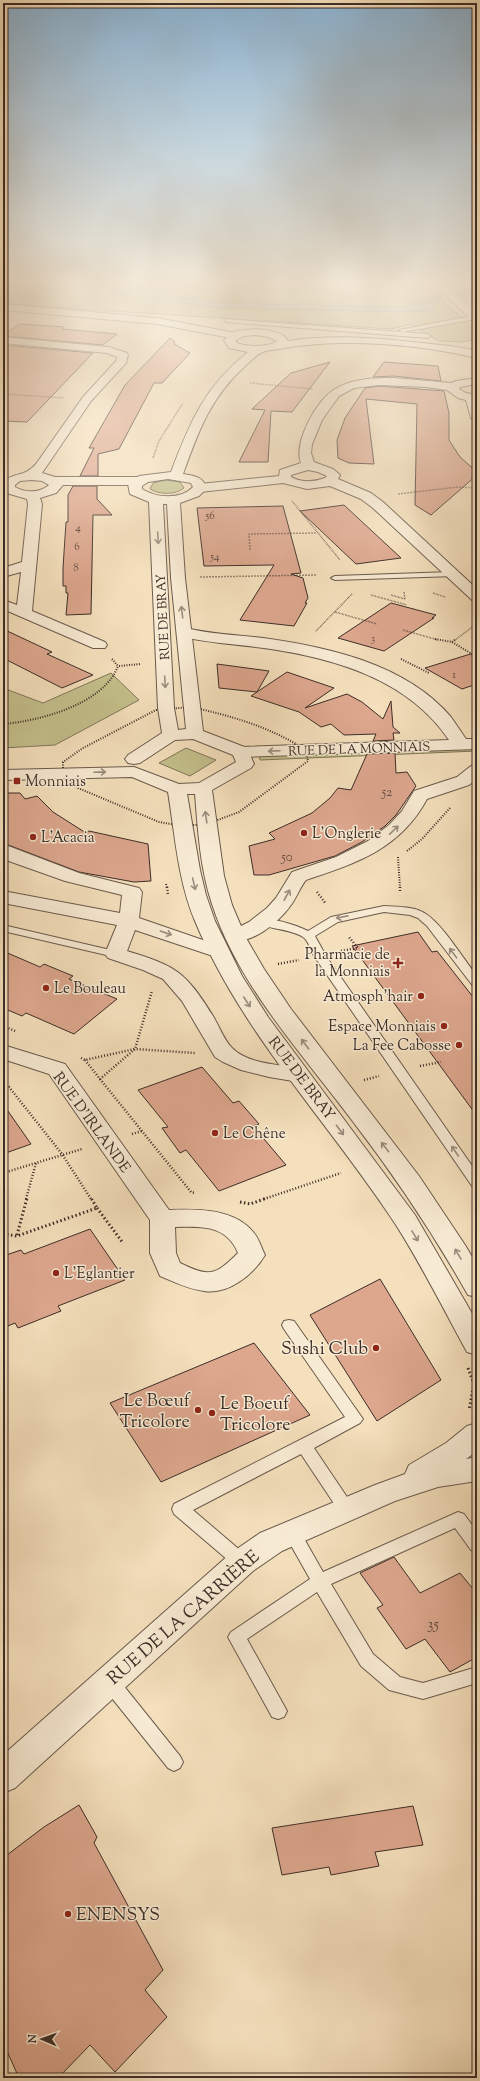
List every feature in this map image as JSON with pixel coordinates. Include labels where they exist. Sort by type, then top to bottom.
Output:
[{"type":"street","points":[[32,476],[41,467],[87,399],[103,382]]},
{"type":"street","points":[[194,403],[211,382]]},
{"type":"street","points":[[176,475],[193,429],[208,403],[225,382]]},
{"type":"street","points":[[310,467],[304,458],[304,449],[316,419],[337,391],[349,386],[377,382]]},
{"type":"street","points":[[398,382],[453,387],[462,382]]},
{"type":"street","points":[[453,387],[452,390],[455,393],[474,399],[477,418]]},
{"type":"street","points":[[54,485],[45,477],[32,476],[17,478],[5,483],[8,489],[12,492],[33,494],[54,485],[136,486],[163,470],[198,484],[285,476],[294,469],[310,467],[330,471],[334,475],[330,481]]},
{"type":"street","points":[[285,476],[296,484],[304,485],[319,484],[330,481],[366,496],[477,597]]},
{"type":"street","points":[[136,486],[143,496],[156,499],[173,499],[192,495],[198,484]]},
{"type":"street","points":[[24,613],[35,504],[33,494]]},
{"type":"street","name":"RUE DE BRAY","points":[[156,499],[166,708],[171,735]]},
{"type":"street","name":"RUE DE BRAY","points":[[173,499],[178,578],[195,734]]},
{"type":"street","points":[[3,573],[30,564]]},
{"type":"street","points":[[3,604],[99,645]]},
{"type":"street","points":[[185,633],[297,649],[347,662],[396,682],[423,699],[469,744]]},
{"type":"street","points":[[3,764],[134,765],[177,789],[202,788],[243,758],[195,734],[171,735],[134,765],[3,775]]},
{"type":"street","name":"RUE DE LA MONNIAIS","points":[[307,756],[469,744]]},
{"type":"street","name":"RUE DE LA MONNIAIS","points":[[243,758],[477,755]]},
{"type":"street","points":[[236,936],[257,928],[263,923],[284,901],[295,880],[304,874],[343,861],[375,846],[396,829],[410,813],[420,795],[463,781],[477,770]]},
{"type":"street","name":"RUE DE BRAY","points":[[202,788],[212,866],[217,889],[236,936],[266,990],[283,1014],[410,1179],[460,1256],[477,1288]]},
{"type":"street","name":"RUE DE BRAY","points":[[177,789],[196,895],[205,921],[219,952],[244,998],[406,1221],[477,1345]]},
{"type":"street","points":[[3,850],[10,855],[72,877],[132,892],[129,921],[115,954],[159,969],[171,975],[182,987],[223,1052],[231,1059],[250,1065],[299,1075]]},
{"type":"street","points":[[3,897],[129,921],[219,952]]},
{"type":"street","name":"RUE D'IRLANDE","points":[[3,1052],[57,1069],[162,1219]]},
{"type":"street","name":"RUE DE LA CARRIÈRE","points":[[385,1493],[453,1453],[469,1442],[477,1434]]},
{"type":"street","name":"RUE DE LA CARRIÈRE","points":[[3,1777],[242,1562],[271,1542],[385,1493],[436,1475],[477,1468]]},
{"type":"lane","points":[[335,578],[452,574]]},
{"type":"lane","points":[[308,935],[335,919],[384,909],[398,909],[412,912],[422,916],[431,924],[477,984]]},
{"type":"lane","points":[[263,923],[289,926],[308,935],[320,956],[477,1183]]},
{"type":"lane","points":[[3,928],[115,954]]},
{"type":"lane","points":[[242,1562],[180,1509],[354,1419],[289,1325]]},
{"type":"lane","points":[[304,1446],[347,1509]]},
{"type":"lane","points":[[278,1711],[237,1637],[320,1581],[458,1519],[477,1545]]},
{"type":"lane","points":[[292,1533],[367,1660],[395,1684],[423,1691],[477,1675]]},
{"type":"lane","points":[[109,1681],[174,1762]]},
{"type":"path","points":[[245,382],[337,391]]},
{"type":"path","points":[[3,394],[87,399]]},
{"type":"path","points":[[366,496],[387,496],[458,487],[477,488]]},
{"type":"path","points":[[250,550],[249,534],[317,533]]},
{"type":"path","points":[[203,577],[319,575],[335,578]]},
{"type":"path","points":[[370,595],[407,605]]},
{"type":"path","points":[[335,612],[377,624]]},
{"type":"path","points":[[452,642],[475,625]]},
{"type":"path","points":[[403,630],[446,642],[452,642],[477,657]]},
{"type":"path","points":[[3,724],[37,719],[72,706],[106,686],[118,671],[118,666],[133,664]]},
{"type":"path","points":[[164,824],[183,826],[207,824],[239,812],[260,798],[307,756],[286,736],[242,719],[227,714],[191,707],[166,708]]},
{"type":"path","points":[[398,857],[400,900],[398,909]]},
{"type":"path","points":[[304,874],[335,919]]},
{"type":"path","points":[[100,1079],[135,1050],[202,1053],[223,1052]]},
{"type":"path","points":[[85,1060],[191,1192],[197,1193]]},
{"type":"path","points":[[3,1085],[9,1087],[62,1154],[97,1208],[123,1243]]},
{"type":"path","points":[[3,1173],[62,1154]]},
{"type":"path","points":[[17,1236],[36,1162]]},
{"type":"path","points":[[236,1201],[250,1204],[366,1165]]},
{"type":"path","points":[[3,1234],[17,1236],[97,1208]]},
{"type":"shaded area","points":[[166,480],[180,482],[184,488],[172,493],[163,493],[150,489],[153,483]]},
{"type":"shaded area","points":[[111,673],[139,700],[55,745],[3,748],[3,688],[43,703]]},
{"type":"shaded area","points":[[477,746],[477,751],[260,760],[259,755]]},
{"type":"shaded area","points":[[186,748],[216,760],[190,776],[159,763]]},
{"type":"building","points":[[3,382],[65,382],[27,422],[3,421]]},
{"type":"building","points":[[128,382],[163,382],[154,383],[119,449],[98,454],[98,476],[80,476],[94,448],[89,448]]},
{"type":"building","points":[[281,382],[315,382],[292,412],[271,411],[268,462],[239,462],[265,410],[252,409]]},
{"type":"building","points":[[379,386],[444,391],[449,413],[449,440],[460,457],[477,472],[477,475],[431,515],[415,505],[417,404],[366,399],[374,464],[349,463],[338,458],[337,440],[345,418],[365,388]]},
{"type":"building","points":[[73,486],[97,486],[97,499],[112,515],[93,515],[91,614],[66,615],[68,593],[66,593],[66,586],[63,586],[63,568],[66,522],[68,522],[68,495]]},
{"type":"building","points":[[344,505],[401,558],[356,564],[300,511]]},
{"type":"building","points":[[283,506],[301,573],[291,574],[303,578],[308,598],[305,603],[307,603],[294,626],[240,620],[274,565],[204,566],[197,508]]},
{"type":"building","points":[[391,603],[436,615],[432,618],[434,618],[384,651],[338,638]]},
{"type":"building","points":[[3,629],[52,652],[47,654],[93,675],[62,688],[3,658]]},
{"type":"building","points":[[477,652],[477,684],[462,689],[425,668]]},
{"type":"building","points":[[217,664],[269,671],[257,692],[219,688]]},
{"type":"building","points":[[287,672],[334,688],[305,708],[347,694],[362,702],[383,719],[391,701],[393,727],[400,733],[393,733],[394,740],[373,741],[376,734],[344,735],[331,724],[321,727],[299,712],[251,696]]},
{"type":"building","points":[[395,753],[396,773],[407,772],[416,786],[396,815],[385,826],[362,842],[335,856],[269,875],[254,875],[249,846],[275,839],[269,833],[312,813],[330,798],[338,788],[351,790],[367,754]]},
{"type":"building","name":"L'Acacia","points":[[3,793],[20,793],[25,799],[37,796],[53,812],[86,833],[89,831],[148,844],[151,881],[134,882],[79,872],[3,843]]},
{"type":"building","name":"Espace Monniais","points":[[418,932],[432,952],[437,951],[477,1002],[477,1116],[352,946]]},
{"type":"building","name":"Le Bouleau","points":[[3,951],[40,967],[44,964],[73,976],[69,979],[117,999],[74,1034],[26,1013],[22,1016],[3,1008]]},
{"type":"building","name":"Le Chêne","points":[[202,1067],[233,1103],[239,1101],[259,1124],[253,1126],[286,1165],[219,1191],[186,1150],[180,1153],[162,1128],[168,1127],[138,1090]]},
{"type":"building","points":[[3,1104],[31,1144],[3,1154]]},
{"type":"building","name":"L'Eglantier","points":[[90,1229],[125,1280],[58,1306],[61,1311],[18,1328],[15,1323],[3,1328],[3,1256],[21,1250],[24,1254]]},
{"type":"building","name":"Sushi Club","points":[[380,1279],[441,1380],[377,1421],[310,1315]]},
{"type":"building","name":"Le Boeuf Tricolore","points":[[254,1343],[310,1415],[161,1482],[110,1403]]},
{"type":"building","points":[[394,1557],[420,1593],[460,1573],[477,1594],[477,1657],[450,1672],[425,1639],[406,1649],[377,1608],[383,1605],[360,1573]]},
{"type":"building","name":"ENENSYS","points":[[79,1805],[97,1837],[94,1843],[163,1970],[145,1990],[167,2017],[115,2072],[90,2045],[58,2078],[19,2078],[3,2042],[3,1858],[44,1827]]},
{"type":"building","points":[[413,1806],[423,1845],[375,1852],[379,1866],[331,1875],[329,1867],[282,1875],[272,1828]]},
{"type":"place","name":"Monniais","points":[[17,781]]},
{"type":"place","name":"L'Onglerie","points":[[304,833]]},
{"type":"place","name":"L'Acacia","points":[[33,837]]},
{"type":"place","name":"Pharmacie de la Monniais","points":[[398,963]]},
{"type":"place","name":"Le Bouleau","points":[[46,988]]},
{"type":"place","name":"Atmosph'hair","points":[[421,996]]},
{"type":"place","name":"Espace Monniais","points":[[444,1026]]},
{"type":"place","name":"La Fee Cabosse","points":[[459,1045]]},
{"type":"place","name":"Le Chêne","points":[[215,1133]]},
{"type":"place","name":"L'Eglantier","points":[[56,1273]]},
{"type":"place","name":"Sushi Club","points":[[376,1348]]},
{"type":"place","name":"Le Bœuf Tricolore","points":[[198,1410]]},
{"type":"place","name":"Le Boeuf Tricolore","points":[[212,1413]]},
{"type":"place","name":"ENENSYS","points":[[68,1914]]}]
